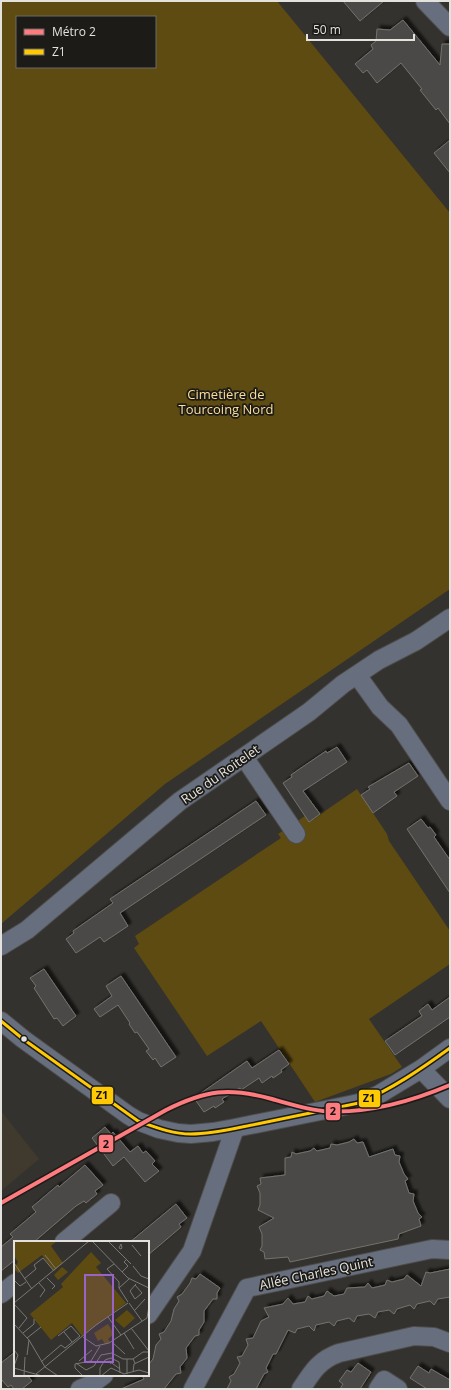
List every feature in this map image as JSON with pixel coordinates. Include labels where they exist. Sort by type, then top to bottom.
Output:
[{"type":"street","points":[[425,1],[450,27]]},
{"type":"street","name":"Rue du Roitelet","points":[[1,946],[27,930],[180,801],[309,712],[343,684],[383,658],[416,641],[450,618]]},
{"type":"street","points":[[358,675],[380,707],[399,725],[450,801]]},
{"type":"street","points":[[244,757],[296,834]]},
{"type":"street","points":[[1,1021],[62,1068],[138,1120],[159,1129],[178,1133],[202,1133],[235,1128],[363,1101],[378,1095],[421,1069],[450,1048]]},
{"type":"street","points":[[421,1069],[450,1099]]},
{"type":"street","points":[[149,1314],[192,1250],[235,1128]]},
{"type":"street","points":[[65,1241],[111,1203]]},
{"type":"street","name":"Allée Charles Quint","points":[[193,1389],[247,1288],[432,1249],[450,1250]]},
{"type":"street","points":[[1,1294],[14,1284]]},
{"type":"street","points":[[301,1389],[319,1364],[331,1356],[339,1353],[414,1336],[434,1337],[450,1343]]},
{"type":"street","points":[[80,1389],[92,1384],[103,1376]]},
{"type":"street","points":[[378,1389],[384,1380],[398,1389]]},
{"type":"shaded area","points":[[1,1111],[39,1159],[1,1191]]},
{"type":"green space","name":"Cimetière de Tourcoing Nord","points":[[1,1],[277,1],[450,213],[450,589],[165,784],[1,924]]},
{"type":"green space","points":[[357,789],[387,834],[389,841],[450,931],[450,964],[369,1019],[402,1067],[391,1074],[315,1102],[261,1021],[207,1056],[134,948],[139,944],[135,936],[281,838],[278,834],[305,816],[309,822]]},
{"type":"building","points":[[343,1],[384,1],[360,21]]},
{"type":"building","points":[[403,20],[440,65],[442,44],[450,44],[450,124],[438,108],[436,110],[420,90],[422,89],[401,63],[377,83],[367,70],[363,73],[355,64],[373,49],[371,45],[376,41],[377,29],[390,30]]},
{"type":"building","points":[[450,140],[450,173],[434,153]]},
{"type":"building","points":[[337,747],[347,762],[303,791],[320,814],[309,822],[283,783],[292,777],[291,775],[326,751],[327,753]]},
{"type":"building","points":[[409,763],[418,776],[394,792],[397,796],[373,813],[361,795],[370,789],[368,787]]},
{"type":"building","points":[[256,801],[266,815],[120,913],[128,926],[104,942],[100,937],[76,953],[66,939],[74,933],[73,931],[113,903],[110,899]]},
{"type":"building","points":[[421,819],[436,835],[434,837],[450,860],[450,893],[407,829]]},
{"type":"building","points":[[44,969],[76,1016],[63,1026],[57,1018],[54,1019],[34,988],[36,986],[30,978]]},
{"type":"building","points":[[121,976],[176,1057],[161,1067],[155,1058],[153,1060],[146,1051],[149,1049],[137,1032],[135,1033],[118,1005],[100,1017],[94,1009],[112,996],[106,986]]},
{"type":"building","points":[[450,997],[450,1017],[395,1055],[385,1041],[422,1016],[419,1011],[428,1004],[432,1010]]},
{"type":"building","points":[[279,1050],[289,1064],[281,1070],[282,1072],[273,1078],[272,1076],[262,1083],[259,1078],[241,1090],[240,1088],[222,1099],[224,1102],[215,1108],[214,1106],[204,1112],[194,1098],[247,1061],[252,1068]]},
{"type":"building","points":[[105,1127],[111,1134],[113,1132],[130,1152],[138,1146],[143,1153],[146,1151],[155,1161],[152,1164],[159,1171],[145,1182],[124,1157],[113,1166],[92,1138]]},
{"type":"building","points":[[354,1139],[357,1143],[363,1142],[369,1157],[393,1149],[395,1155],[400,1156],[399,1162],[408,1179],[405,1181],[409,1193],[414,1194],[413,1201],[418,1213],[422,1217],[419,1219],[421,1226],[399,1234],[398,1239],[290,1262],[288,1257],[265,1259],[264,1252],[260,1250],[262,1246],[262,1234],[259,1227],[274,1218],[258,1210],[260,1205],[260,1193],[257,1186],[261,1184],[260,1178],[285,1175],[285,1158],[291,1157],[292,1152],[296,1154],[310,1151],[314,1148],[317,1151],[330,1148],[331,1144],[337,1145]]},
{"type":"building","points":[[85,1165],[103,1185],[95,1191],[97,1194],[86,1203],[84,1201],[76,1206],[35,1241],[15,1240],[14,1261],[1,1271],[1,1247],[13,1237],[10,1234],[36,1212],[32,1207],[58,1185],[59,1187]]},
{"type":"building","points":[[176,1204],[187,1218],[179,1224],[181,1227],[149,1254],[149,1241],[131,1241]]},
{"type":"building","points":[[450,1269],[450,1297],[438,1299],[434,1305],[430,1301],[417,1304],[414,1309],[410,1305],[397,1309],[394,1314],[389,1310],[378,1312],[375,1318],[369,1314],[357,1316],[354,1322],[349,1318],[337,1321],[334,1326],[329,1322],[316,1325],[314,1331],[309,1326],[297,1329],[295,1333],[288,1330],[276,1354],[273,1354],[266,1368],[268,1372],[264,1374],[256,1389],[227,1389],[231,1381],[229,1377],[234,1374],[240,1363],[237,1357],[242,1356],[248,1345],[246,1339],[253,1338],[261,1321],[269,1317],[264,1308],[283,1304],[288,1298],[293,1304],[305,1302],[308,1296],[312,1299],[324,1296],[327,1291],[334,1296],[344,1294],[347,1288],[365,1287],[368,1283],[372,1288],[385,1285],[387,1280],[392,1282],[404,1279],[407,1275],[421,1286],[426,1272],[430,1273]]},
{"type":"building","points":[[200,1274],[220,1288],[217,1293],[217,1299],[213,1299],[204,1311],[204,1322],[199,1330],[199,1335],[195,1336],[186,1348],[187,1358],[180,1367],[181,1373],[176,1374],[164,1389],[121,1389],[144,1379],[142,1376],[149,1376],[149,1364],[153,1359],[156,1345],[161,1339],[159,1334],[164,1332],[171,1321],[174,1309],[179,1301],[177,1297],[182,1294],[192,1278],[196,1279]]},
{"type":"building","points":[[14,1353],[14,1376],[28,1376],[32,1381],[22,1389],[14,1389],[11,1385],[8,1387],[1,1379],[1,1363]]},
{"type":"building","points":[[358,1363],[371,1372],[360,1389],[340,1389],[343,1384],[339,1381],[347,1370],[351,1372]]},
{"type":"building","points":[[418,1366],[429,1373],[431,1369],[450,1380],[450,1389],[427,1389],[410,1378]]},
{"type":"metro line","name":"2","points":[[1,1203],[166,1110],[193,1098],[218,1092],[243,1093],[257,1095],[310,1109],[323,1111],[355,1111],[388,1106],[419,1097],[450,1085]]},
{"type":"transit line","name":"Z1","points":[[1,1021],[23,1039],[138,1121],[164,1130],[184,1134],[208,1133],[359,1103],[406,1078],[450,1048]]}]
